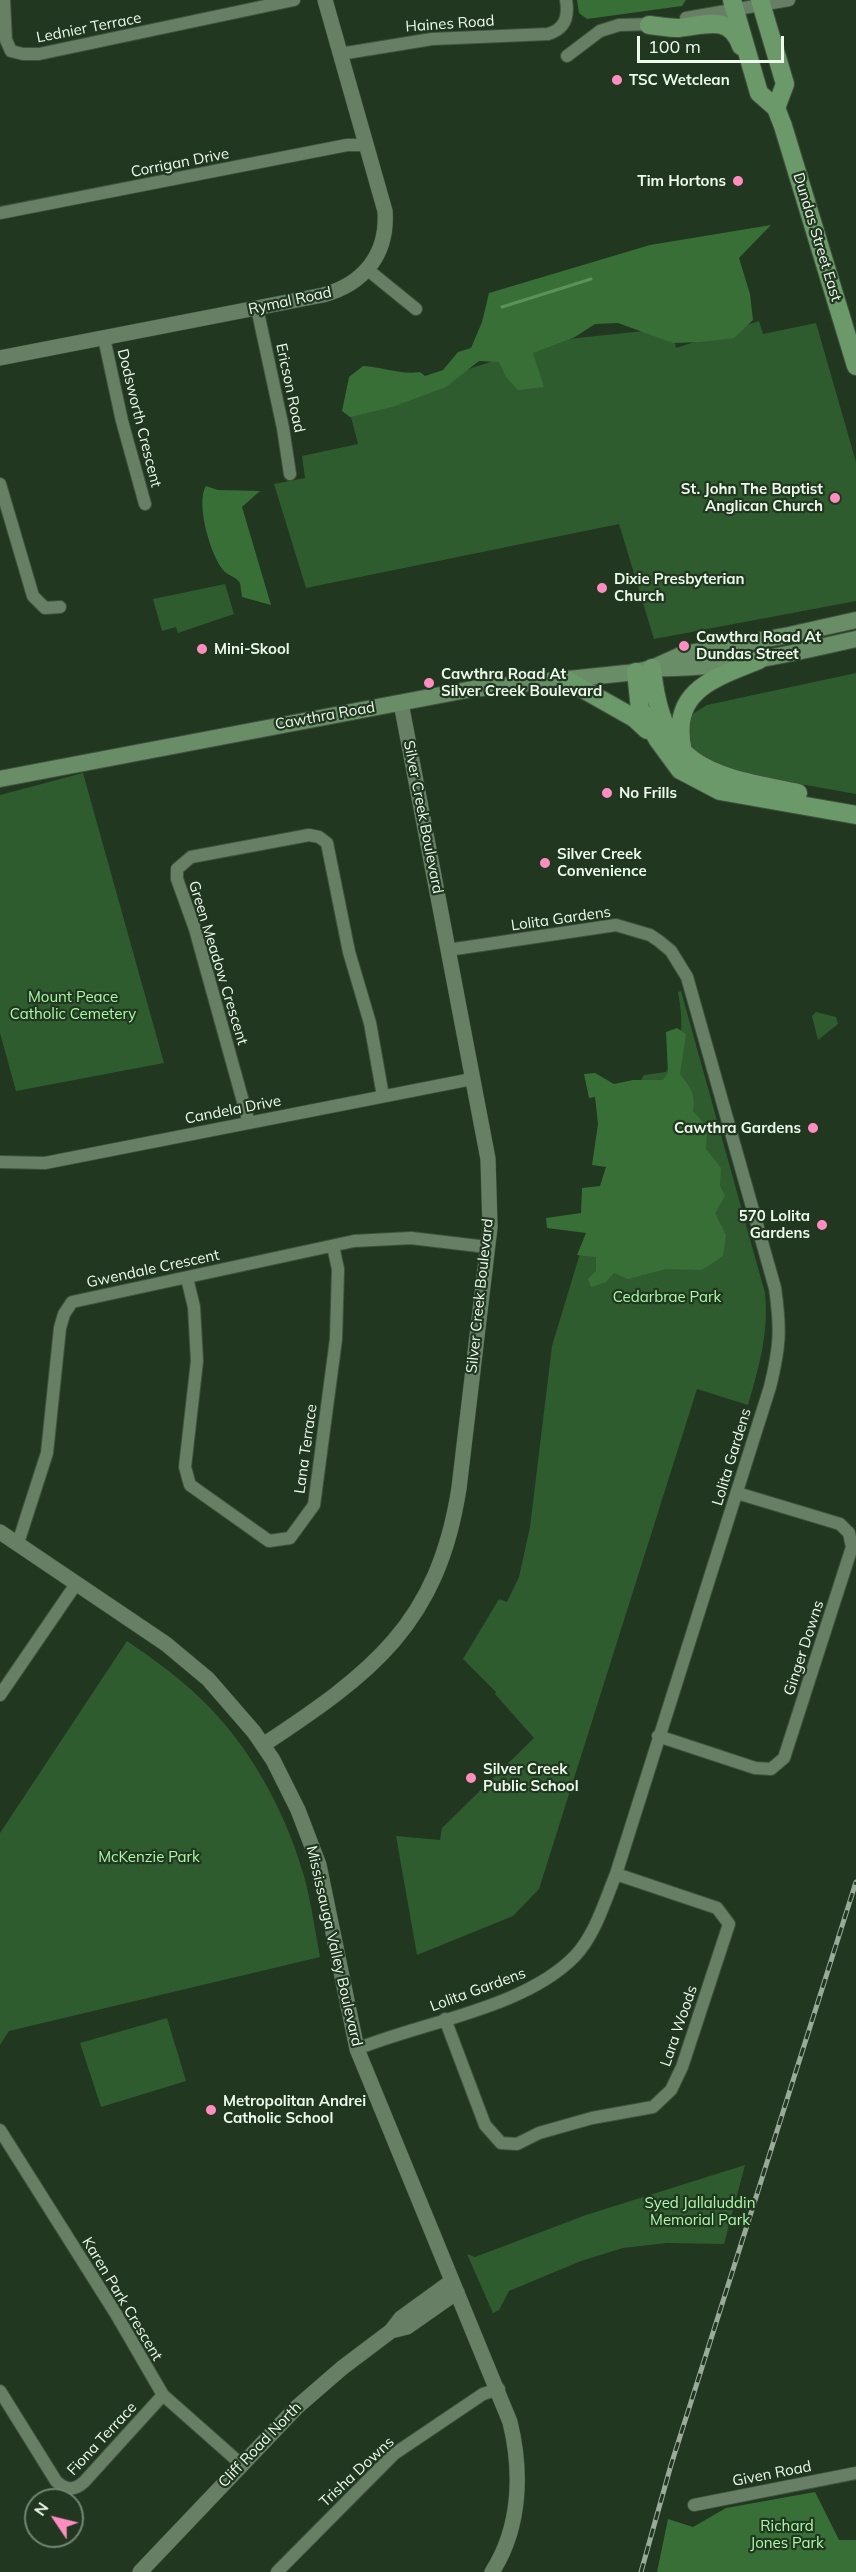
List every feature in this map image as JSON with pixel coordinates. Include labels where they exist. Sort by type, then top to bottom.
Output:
[{"type":"main road","points":[[761,2],[785,84],[776,108]]},
{"type":"main road","name":"Dundas Street East","points":[[733,5],[759,93],[776,108],[856,366]]},
{"type":"main road","points":[[649,25],[678,28],[709,22],[717,24],[734,34],[750,63]]},
{"type":"main road","name":"Cawthra Road","points":[[644,670],[683,654],[856,620]]},
{"type":"main road","name":"Cawthra Road","points":[[0,778],[472,689],[644,670],[685,670],[759,660],[856,639]]},
{"type":"main road","points":[[684,753],[678,731],[684,706],[707,682],[759,660]]},
{"type":"main road","points":[[644,670],[640,709],[658,741],[680,770],[720,791],[856,815]]},
{"type":"main road","points":[[644,670],[667,733],[684,753],[710,772],[856,804]]},
{"type":"main road","points":[[565,679],[634,718],[658,741]]},
{"type":"street","name":"Lednier Terrace","points":[[4,0],[6,40],[11,51],[23,54],[66,49],[294,0]]},
{"type":"street","name":"Rymal Road","points":[[0,358],[335,292],[356,282],[368,270],[380,250],[386,224],[385,211],[325,0]]},
{"type":"street","name":"Haines Road","points":[[340,54],[412,41],[548,34],[561,28],[567,14],[566,0]]},
{"type":"street","points":[[567,56],[600,31],[619,25],[649,25],[733,5],[789,0]]},
{"type":"street","name":"Corrigan Drive","points":[[0,213],[347,145],[365,145]]},
{"type":"street","points":[[368,270],[416,309]]},
{"type":"street","name":"Ericson Road","points":[[257,308],[283,428],[290,474]]},
{"type":"street","name":"Dodsworth Crescent","points":[[104,339],[122,421],[145,504]]},
{"type":"street","points":[[0,484],[33,596],[45,608],[60,608]]},
{"type":"street","name":"Silver Creek Boulevard","points":[[263,1745],[374,1663],[410,1622],[439,1572],[455,1515],[490,1227],[488,1159],[401,703]]},
{"type":"street","name":"Green Meadow Crescent","points":[[249,1123],[195,929],[177,879],[177,868],[191,857],[309,835],[318,837],[327,843],[349,952],[370,1023],[383,1096]]},
{"type":"street","name":"Lolita Gardens","points":[[357,2049],[524,1992],[554,1974],[581,1947],[595,1924],[616,1874],[770,1387],[779,1351],[781,1327],[775,1288],[687,977],[671,951],[650,935],[616,925],[448,950]]},
{"type":"street","name":"Candela Drive","points":[[0,1162],[45,1163],[472,1078]]},
{"type":"street","name":"Gwendale Crescent","points":[[18,1543],[47,1453],[60,1328],[64,1314],[72,1302],[354,1241],[411,1238],[487,1247]]},
{"type":"street","name":"Lana Terrace","points":[[188,1278],[194,1307],[197,1361],[185,1467],[190,1485],[269,1541],[290,1538],[314,1505],[336,1340],[338,1269],[333,1246]]},
{"type":"street","name":"Ginger Downs","points":[[658,1736],[755,1768],[771,1769],[784,1758],[852,1546],[849,1533],[840,1524],[736,1492]]},
{"type":"street","name":"Mississauga Valley Boulevard","points":[[0,1532],[166,1644],[208,1679],[263,1745],[287,1785],[319,1864],[357,2049],[499,2389],[510,2422],[519,2470],[515,2512],[506,2543],[492,2572]]},
{"type":"street","points":[[0,1695],[76,1584]]},
{"type":"street","name":"Lara Woods","points":[[445,2019],[485,2125],[501,2143],[517,2144],[539,2133],[592,2118],[653,2107],[671,2090],[682,2067],[729,1924],[717,1908],[616,1874]]},
{"type":"street","name":"Karen Park Crescent","points":[[0,2130],[116,2314],[163,2396],[241,2464]]},
{"type":"street","name":"Cliff Road North","points":[[140,2572],[241,2464],[315,2390],[391,2331],[401,2318],[455,2286]]},
{"type":"street","name":"Trisha Downs","points":[[277,2572],[394,2454],[477,2398],[499,2389]]},
{"type":"street","name":"Fiona Terrace","points":[[0,2391],[56,2481],[70,2489],[77,2488],[84,2482],[163,2396]]},
{"type":"street","name":"Given Road","points":[[694,2505],[856,2473]]},
{"type":"green space","points":[[577,0],[686,0],[682,6],[587,19],[579,13]]},
{"type":"green space","points":[[771,225],[739,258],[750,294],[753,320],[734,338],[673,343],[618,323],[595,324],[575,337],[533,353],[544,387],[518,390],[506,377],[499,362],[479,361],[446,387],[392,407],[350,417],[342,411],[349,377],[363,366],[420,372],[425,376],[443,370],[458,352],[471,348],[482,322],[489,293],[650,245]]},
{"type":"green space","points":[[759,321],[763,334],[816,323],[856,462],[856,601],[654,639],[619,524],[306,588],[274,484],[305,478],[302,456],[358,444],[349,409],[517,353],[521,344],[672,328],[676,348]]},
{"type":"green space","points":[[206,486],[218,490],[260,491],[242,507],[271,605],[242,597],[240,583],[225,572],[220,565],[210,543],[203,517],[202,504]]},
{"type":"green space","points":[[225,584],[234,614],[178,633],[176,627],[162,631],[153,599]]},
{"type":"green space","points":[[856,673],[856,794],[728,771],[690,749],[687,723],[694,713],[707,705]]},
{"type":"green space","name":"Mount Peace Catholic Cemetery","points":[[83,773],[164,1063],[16,1091],[0,1033],[0,795]]},
{"type":"green space","name":"Cedarbrae Park","points":[[681,991],[765,1293],[766,1322],[756,1377],[748,1405],[697,1389],[539,1889],[513,1916],[417,1955],[396,1836],[440,1840],[442,1828],[534,1738],[495,1694],[496,1692],[463,1659],[499,1599],[507,1602],[519,1577],[530,1527],[552,1346],[624,1108],[644,1075],[666,1072],[676,1051],[681,1033],[678,992]]},
{"type":"green space","points":[[816,1012],[836,1017],[838,1024],[818,1040],[812,1016]]},
{"type":"green space","points":[[677,1028],[686,1034],[680,1074],[691,1091],[694,1100],[693,1111],[707,1127],[706,1149],[721,1168],[720,1186],[725,1196],[715,1213],[726,1235],[723,1256],[702,1270],[666,1269],[628,1279],[614,1273],[606,1282],[591,1287],[588,1279],[596,1271],[596,1257],[577,1255],[586,1233],[547,1228],[546,1218],[581,1213],[582,1188],[600,1186],[606,1167],[592,1165],[598,1124],[595,1097],[589,1098],[584,1074],[595,1073],[614,1084],[633,1080],[663,1080],[668,1073],[666,1032]]},
{"type":"green space","name":"McKenzie Park","points":[[127,1641],[182,1682],[217,1715],[263,1779],[287,1827],[296,1851],[311,1906],[320,1957],[9,2031],[0,2045],[0,1833]]},
{"type":"green space","points":[[167,2018],[186,2081],[101,2107],[80,2043]]},
{"type":"green space","name":"Syed Jallaluddin Memorial Park","points":[[745,2165],[724,2244],[667,2243],[623,2248],[581,2261],[509,2291],[499,2310],[493,2313],[467,2254],[475,2257],[586,2215]]},
{"type":"green space","name":"Richard Jones Park","points":[[815,2492],[839,2540],[856,2540],[856,2572],[657,2572],[668,2519],[693,2527],[726,2508]]},
{"type":"waterway","points":[[502,307],[591,279]]},
{"type":"railway","points":[[641,2572],[671,2465],[856,1882]]},
{"type":"place","name":"TSC Wetclean","points":[[617,80]]},
{"type":"place","name":"Tim Hortons","points":[[738,181]]},
{"type":"place","name":"St. John The Baptist Anglican Church","points":[[835,498]]},
{"type":"place","name":"Dixie Presbyterian Church","points":[[602,588]]},
{"type":"place","name":"Cawthra Road At Dundas Street","points":[[684,646]]},
{"type":"place","name":"Mini-Skool","points":[[202,649]]},
{"type":"place","name":"Cawthra Road At Silver Creek Boulevard","points":[[429,683]]},
{"type":"place","name":"No Frills","points":[[607,793]]},
{"type":"place","name":"Silver Creek Convenience","points":[[545,863]]},
{"type":"place","name":"Cawthra Gardens","points":[[813,1128]]},
{"type":"place","name":"570 Lolita Gardens","points":[[822,1225]]},
{"type":"place","name":"Silver Creek Public School","points":[[471,1778]]},
{"type":"place","name":"Metropolitan Andrei Catholic School","points":[[211,2110]]}]
